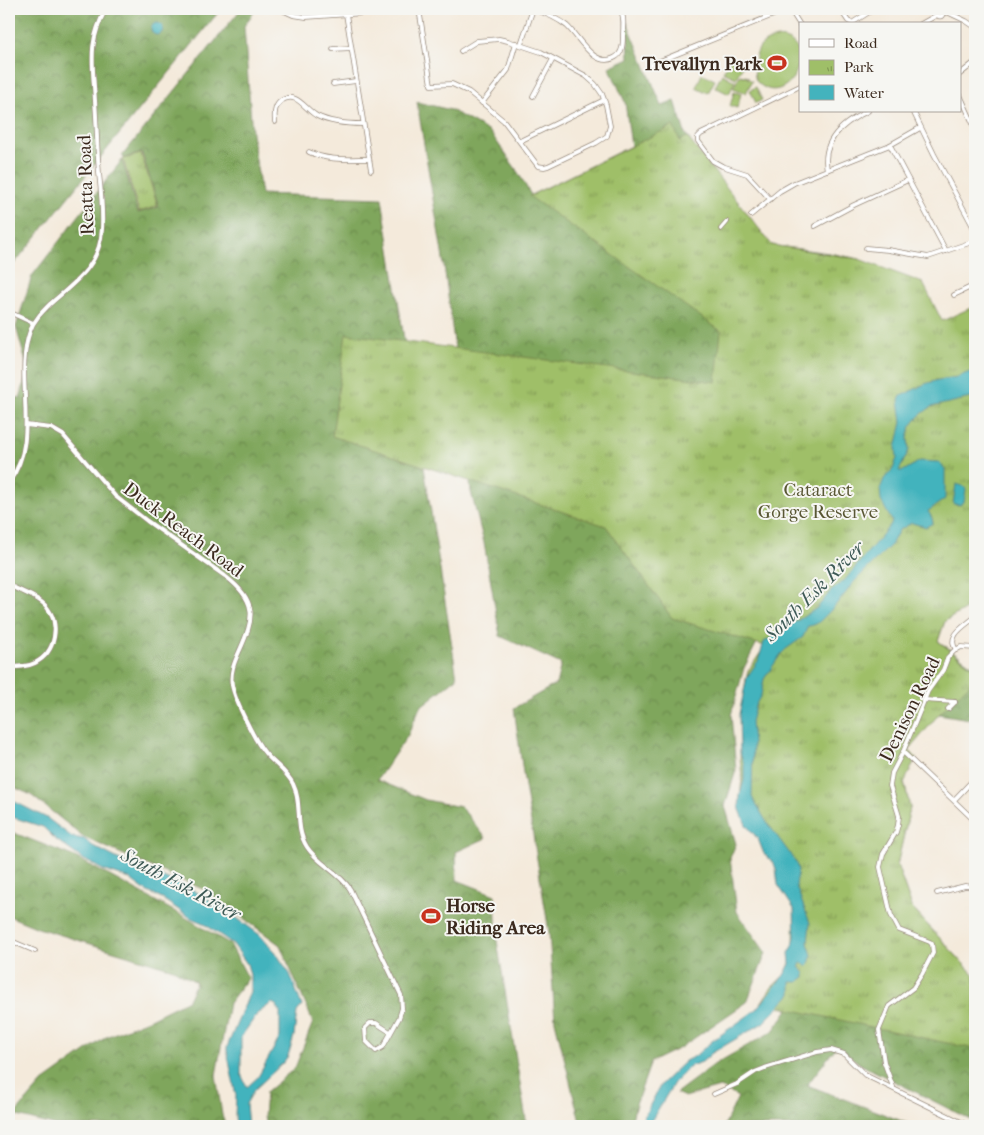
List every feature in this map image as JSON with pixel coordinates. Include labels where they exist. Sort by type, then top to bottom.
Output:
[{"type":"street","name":"Reatta Road","points":[[9,482],[14,476],[22,456],[26,425],[25,354],[33,323],[41,313],[89,268],[97,255],[101,243],[101,198],[92,53],[97,26],[106,9]]},
{"type":"street","points":[[280,9],[293,15],[306,17],[423,9]]},
{"type":"street","points":[[418,9],[431,85],[457,86],[469,92],[504,121],[538,166],[544,167],[604,138],[609,129],[604,100],[599,89],[591,80],[533,48],[522,44],[499,39],[482,40],[473,43],[461,51]]},
{"type":"street","points":[[522,44],[533,9],[558,20],[575,34],[596,57],[605,60],[617,56],[623,48],[622,9]]},
{"type":"street","points":[[650,64],[789,9],[799,24]]},
{"type":"street","points":[[840,9],[849,22]]},
{"type":"street","points":[[855,22],[874,9]]},
{"type":"street","points":[[925,22],[941,12],[958,9]]},
{"type":"street","points":[[941,12],[966,21],[975,27]]},
{"type":"street","points":[[346,14],[371,170]]},
{"type":"street","points":[[482,103],[508,70],[516,43]]},
{"type":"street","points":[[333,50],[351,48]]},
{"type":"street","points":[[533,96],[553,59]]},
{"type":"street","points":[[962,72],[975,62]]},
{"type":"street","points":[[333,84],[356,81]]},
{"type":"street","points":[[770,198],[747,174],[713,161],[697,139],[700,134],[799,86]]},
{"type":"street","points":[[275,122],[275,110],[278,104],[290,98],[298,100],[319,117],[363,124]]},
{"type":"street","points":[[520,141],[604,100]]},
{"type":"street","points":[[962,100],[975,128]]},
{"type":"street","points":[[826,170],[830,143],[836,133],[843,126],[866,112]]},
{"type":"street","points":[[913,112],[920,128],[975,230]]},
{"type":"street","points":[[751,215],[770,198],[794,183],[890,146],[920,128]]},
{"type":"street","points":[[890,146],[946,251]]},
{"type":"street","points":[[310,152],[342,159],[368,159]]},
{"type":"street","points":[[815,226],[854,205],[908,180]]},
{"type":"street","points":[[721,229],[727,222]]},
{"type":"street","points":[[866,248],[928,257],[975,241]]},
{"type":"street","points":[[954,295],[975,285]]},
{"type":"street","points":[[9,312],[33,323]]},
{"type":"street","name":"Duck Reach Road","points":[[26,425],[50,428],[63,435],[115,496],[236,585],[246,596],[250,606],[249,623],[232,668],[231,678],[234,692],[262,749],[285,772],[294,785],[299,827],[303,841],[314,856],[343,880],[350,889],[397,986],[402,1000],[399,1018],[383,1047],[377,1052],[367,1044],[365,1028],[370,1023],[376,1023],[390,1032]]},
{"type":"street","points":[[9,585],[43,604],[51,615],[55,631],[52,644],[43,658],[32,664],[9,667]]},
{"type":"street","points":[[956,650],[952,638],[975,617]]},
{"type":"street","name":"Denison Road","points":[[893,1087],[889,1079],[878,1036],[880,1024],[889,1006],[915,985],[933,953],[933,947],[930,942],[904,933],[897,928],[891,915],[880,871],[881,859],[898,825],[898,816],[890,781],[892,772],[903,752],[924,700],[943,670],[948,657],[956,650],[964,647],[975,648]]},
{"type":"street","points":[[924,700],[955,702],[948,708]]},
{"type":"street","points":[[906,743],[910,756],[975,821]]},
{"type":"street","points":[[903,752],[910,756]]},
{"type":"street","points":[[954,800],[975,778]]},
{"type":"street","points":[[937,893],[965,886],[975,887]]},
{"type":"street","points":[[9,940],[35,951]]},
{"type":"street","points":[[714,1094],[737,1084],[755,1072],[831,1050],[844,1054],[865,1075],[893,1087],[969,1126]]},
{"type":"street","points":[[879,1082],[889,1079]]},
{"type":"green space","points":[[9,9],[221,9],[9,270]]},
{"type":"green space","points":[[241,9],[256,9],[244,26],[252,133],[261,194],[382,198],[457,678],[420,707],[408,735],[377,780],[426,800],[461,807],[486,838],[456,852],[457,880],[495,895],[497,941],[527,1126],[266,1126],[264,1117],[266,1092],[295,1068],[313,1022],[280,945],[205,890],[85,838],[31,795],[9,785],[9,396],[20,398],[28,370],[16,327],[32,276],[122,160],[138,213],[159,207],[142,153],[124,158],[122,156]]},
{"type":"green space","points":[[627,22],[662,106],[675,101],[685,133],[737,211],[771,245],[860,259],[763,631],[744,668],[731,715],[736,770],[725,806],[736,844],[730,858],[737,912],[766,953],[747,1002],[680,1048],[651,1062],[630,1126],[581,1126],[555,1021],[549,932],[514,708],[556,684],[561,664],[500,636],[484,543],[471,492],[444,265],[417,102],[451,110],[490,132],[516,169],[531,195],[631,146],[625,102],[609,67],[629,58]]},
{"type":"green space","name":"Trevallyn Park","points":[[777,38],[791,42],[798,50],[799,61],[796,73],[789,83],[779,89],[768,89],[756,81],[754,70],[756,58],[760,46]]},
{"type":"green space","points":[[730,59],[743,65],[736,78],[723,72]]},
{"type":"green space","points":[[702,74],[715,80],[708,93],[696,87]]},
{"type":"green space","points":[[722,74],[735,81],[729,94],[715,87]]},
{"type":"green space","points":[[740,75],[749,77],[744,76],[752,81],[746,93],[733,88]]},
{"type":"green space","points":[[756,87],[762,100],[756,103],[750,90]]},
{"type":"green space","points":[[734,92],[741,94],[737,108],[730,106]]},
{"type":"green space","name":"Cataract Gorge Reserve","points":[[673,126],[680,141],[687,137],[772,245],[859,259],[923,283],[942,321],[975,306],[975,604],[945,621],[938,641],[975,669],[975,679],[939,714],[909,750],[916,758],[904,783],[910,808],[897,865],[912,908],[975,976],[975,1049],[761,1003],[771,988],[785,974],[791,961],[794,945],[795,886],[740,796],[742,778],[740,758],[742,705],[746,679],[748,671],[765,646],[672,618],[606,526],[332,436],[346,334],[716,382],[721,331],[529,196]]},
{"type":"green space","points":[[141,154],[158,206],[139,212],[123,159]]},
{"type":"green space","points":[[975,603],[945,621],[938,641],[975,667],[975,720],[939,714],[903,746],[904,781],[910,808],[897,865],[912,908],[975,976],[975,1122],[860,1064],[837,1046],[807,1085],[915,1126],[724,1126],[738,1097],[720,1087],[685,1097],[676,1093],[715,1064],[773,1031],[819,965],[773,667]]},
{"type":"green space","points":[[9,831],[75,857],[230,944],[248,978],[229,1003],[216,1075],[222,1115],[226,1126],[56,1126],[14,1115],[43,1082],[106,1037],[150,1019],[188,1000],[196,982],[173,969],[38,928],[9,916]]},
{"type":"water","points":[[155,23],[159,23],[163,29],[159,35],[155,35],[151,31],[151,27]]},
{"type":"water","points":[[975,370],[975,397],[931,407],[919,416],[911,426],[908,438],[909,450],[899,471],[903,471],[920,461],[939,462],[945,469],[945,499],[928,511],[933,523],[926,527],[912,523],[899,530],[891,545],[851,585],[829,612],[816,624],[808,626],[803,637],[781,654],[764,679],[761,695],[755,706],[751,722],[753,743],[752,797],[766,821],[796,862],[798,870],[796,886],[810,923],[808,943],[812,955],[808,966],[801,963],[799,967],[805,973],[805,977],[798,982],[791,982],[791,994],[763,1023],[712,1053],[702,1062],[690,1066],[674,1083],[648,1126],[639,1126],[661,1084],[685,1061],[695,1056],[712,1041],[757,1009],[784,975],[790,964],[789,953],[795,937],[794,909],[778,885],[773,862],[764,854],[758,839],[746,825],[739,807],[744,780],[744,764],[740,753],[739,714],[747,677],[758,661],[764,642],[817,608],[830,592],[845,580],[891,524],[892,521],[881,501],[880,489],[884,479],[893,469],[897,458],[896,448],[902,422],[899,400],[901,396],[925,384],[957,377]]},
{"type":"water","points":[[956,484],[966,489],[964,502],[960,505],[953,504]]},
{"type":"water","points":[[9,799],[47,818],[72,837],[84,839],[93,846],[124,862],[143,868],[193,890],[230,913],[260,935],[278,956],[290,974],[302,1006],[297,1012],[294,1036],[288,1056],[254,1090],[246,1104],[248,1126],[236,1126],[236,1096],[227,1051],[250,992],[250,975],[247,964],[233,944],[203,923],[191,918],[164,900],[146,891],[130,879],[103,870],[81,858],[55,839],[43,827],[12,817],[9,814]],"holes":[[[272,1003],[276,1005],[280,1012],[280,1037],[258,1077],[247,1087],[241,1074],[241,1037],[258,1013]]]},
{"type":"place","name":"Trevallyn Park","points":[[777,63]]},
{"type":"place","name":"Horse Riding Area","points":[[431,916]]},
{"type":"water label","name":"South Esk River","points":[[814,591]]},
{"type":"water label","name":"South Esk River","points":[[181,884]]}]
